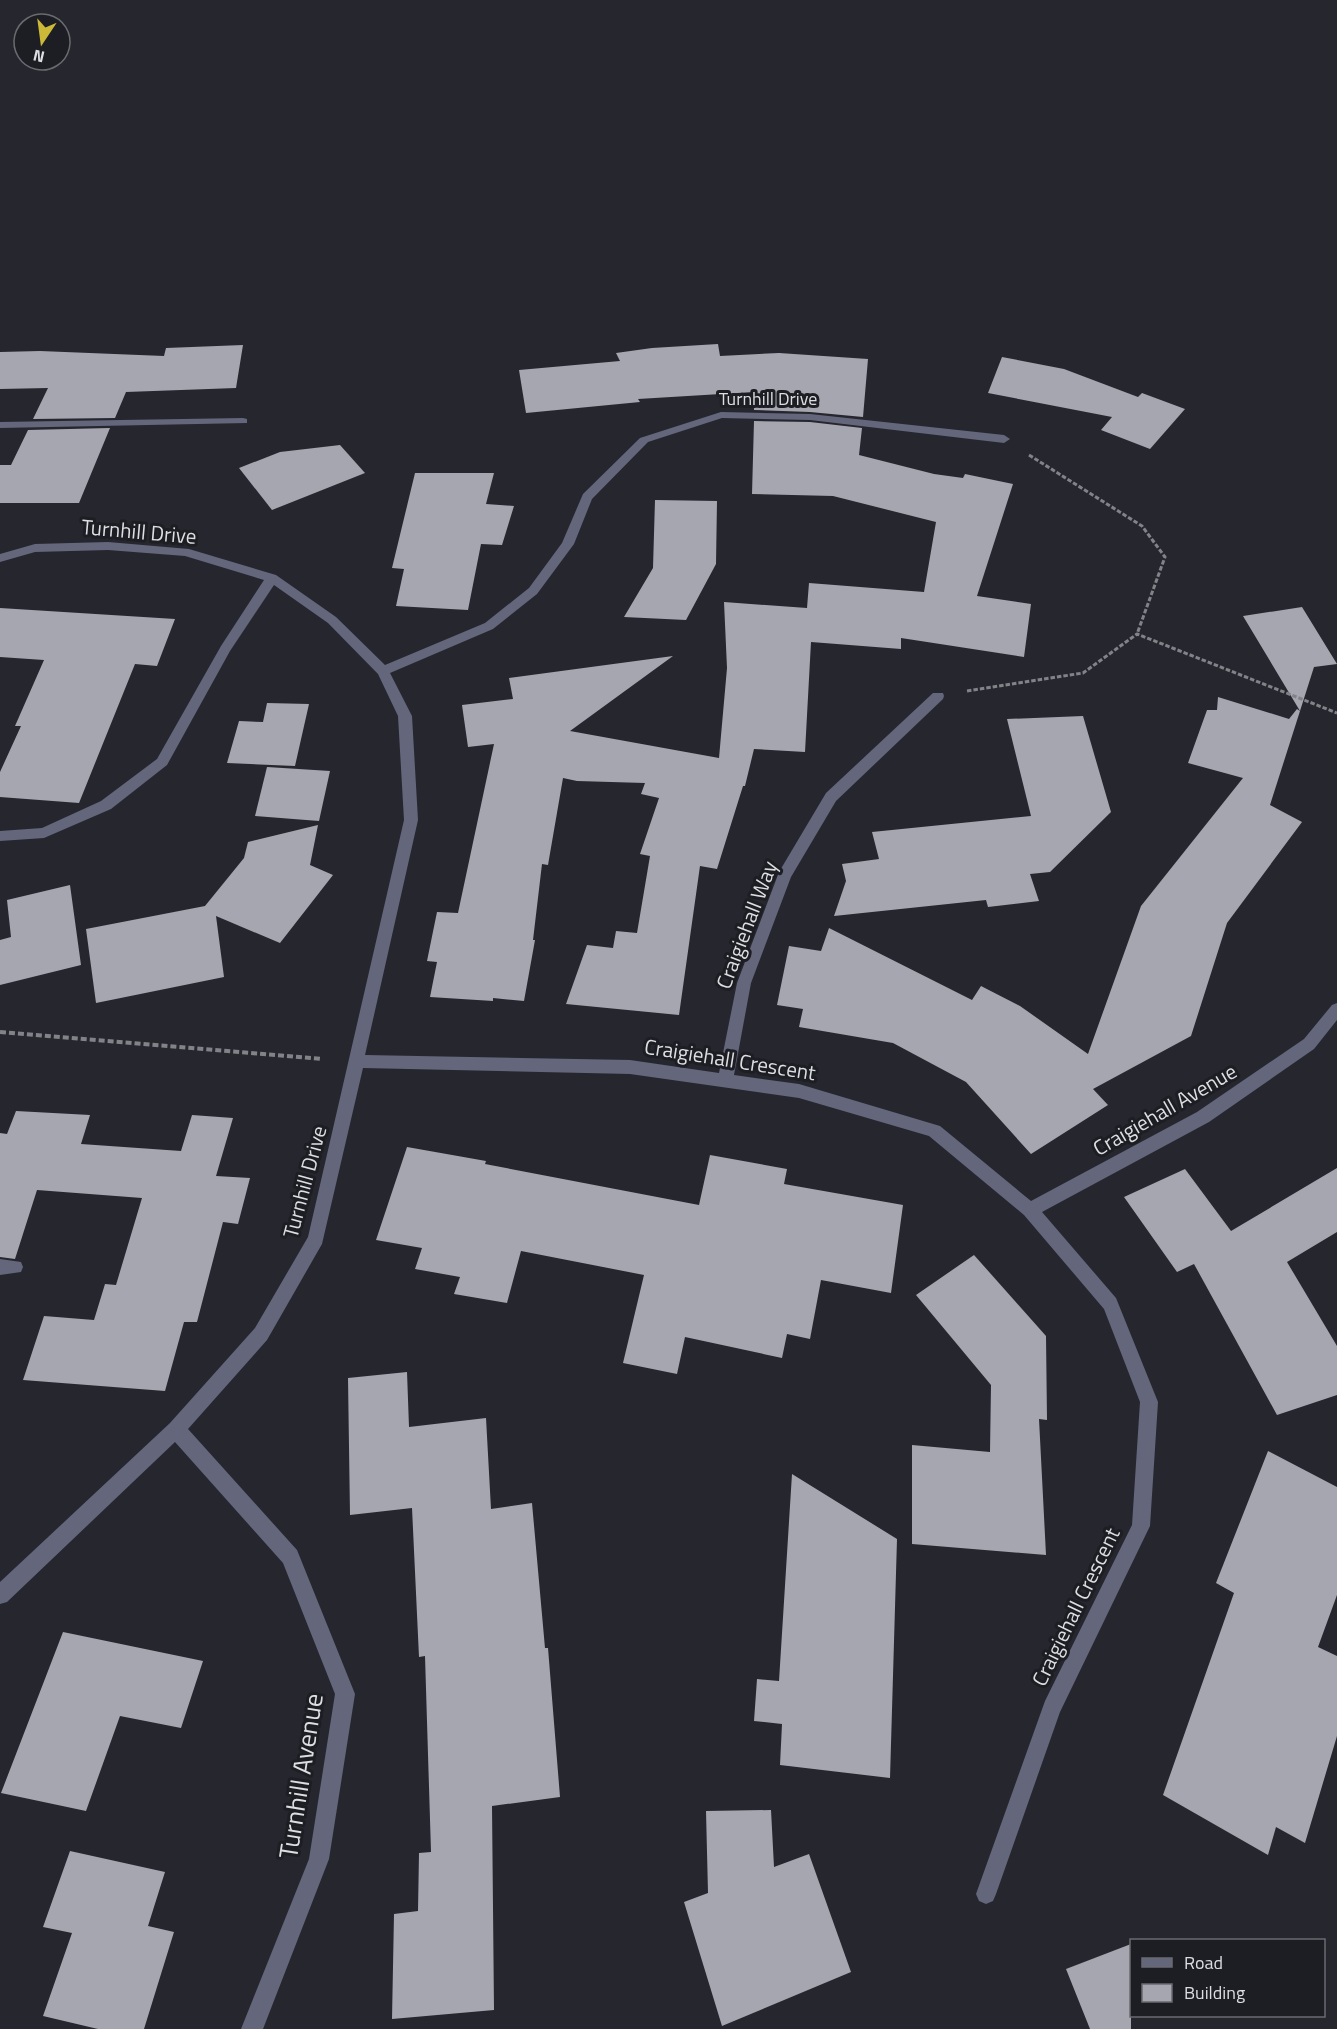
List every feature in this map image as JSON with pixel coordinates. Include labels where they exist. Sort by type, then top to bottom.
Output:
[{"type":"street","name":"Turnhill Drive","points":[[383,671],[489,626],[533,591],[568,544],[587,497],[644,440],[721,415],[810,417],[1004,439]]},
{"type":"street","points":[[0,425],[243,421]]},
{"type":"street","name":"Turnhill Drive","points":[[0,558],[35,548],[108,546],[184,552],[272,578],[332,620],[383,671],[405,716],[411,820],[316,1239],[261,1334],[176,1429],[0,1595]]},
{"type":"street","points":[[0,836],[44,833],[106,805],[162,762],[225,649],[272,578]]},
{"type":"street","name":"Craigiehall Way","points":[[725,1080],[744,983],[784,876],[831,797],[938,696]]},
{"type":"street","name":"Craigiehall Avenue","points":[[1030,1210],[1203,1117],[1309,1044],[1337,1009]]},
{"type":"street","name":"Craigiehall Crescent","points":[[356,1061],[630,1067],[799,1091],[933,1131],[1030,1210],[1110,1304],[1149,1402],[1141,1526],[1052,1708],[987,1894]]},
{"type":"street","name":"Turnhill Avenue","points":[[176,1429],[290,1557],[345,1694],[319,1859],[252,2029]]},
{"type":"path","points":[[938,696],[1083,673],[1137,634],[1165,557],[1142,525],[1004,439]]},
{"type":"path","points":[[1137,634],[1337,713]]},
{"type":"path","points":[[0,1032],[323,1059]]},
{"type":"building","points":[[718,344],[720,356],[779,353],[868,359],[863,417],[754,410],[754,392],[638,399],[640,402],[526,413],[519,370],[620,361],[616,353],[652,348]]},
{"type":"building","points":[[243,345],[236,388],[126,392],[115,418],[33,419],[48,388],[0,389],[0,352],[40,351],[164,356],[166,348]]},
{"type":"building","points":[[1002,357],[1064,369],[1138,397],[1142,393],[1185,409],[1150,449],[1101,430],[1112,417],[988,393]]},
{"type":"building","points":[[754,421],[810,422],[862,428],[859,455],[934,474],[963,478],[965,474],[1013,484],[977,596],[1031,604],[1024,657],[901,638],[901,649],[811,642],[805,752],[754,749],[745,786],[743,786],[717,869],[700,866],[679,1015],[566,1004],[587,945],[613,948],[616,931],[637,933],[650,856],[640,854],[659,798],[641,794],[645,783],[577,781],[563,778],[548,865],[542,864],[533,940],[535,940],[524,1001],[430,997],[437,962],[427,961],[437,912],[458,913],[494,744],[468,747],[462,705],[513,699],[509,678],[673,656],[570,731],[719,758],[727,668],[724,602],[807,608],[809,583],[924,592],[936,522],[833,496],[752,494]]},
{"type":"building","points":[[110,428],[79,503],[0,503],[0,465],[11,465],[28,430]]},
{"type":"building","points":[[340,445],[365,473],[272,510],[239,468],[280,452]]},
{"type":"building","points":[[415,473],[494,473],[486,504],[514,506],[502,545],[481,544],[468,610],[396,606],[404,569],[392,568]]},
{"type":"building","points":[[655,500],[717,501],[716,564],[686,620],[624,617],[653,568]]},
{"type":"building","points":[[1302,607],[1337,664],[1314,667],[1300,711],[1243,616]]},
{"type":"building","points":[[0,608],[175,619],[157,666],[135,664],[79,803],[0,797],[0,772],[21,726],[15,726],[44,660],[0,657]]},
{"type":"building","points":[[1218,697],[1289,719],[1297,709],[1300,711],[1270,805],[1302,822],[1227,923],[1191,1036],[1093,1089],[1108,1105],[1031,1154],[966,1082],[893,1043],[799,1027],[803,1009],[777,1005],[789,946],[821,951],[829,928],[972,1000],[981,986],[1020,1006],[1088,1054],[1141,906],[1243,778],[1188,763],[1207,710],[1217,710]]},
{"type":"building","points":[[267,703],[309,704],[295,766],[227,763],[239,721],[263,722]]},
{"type":"building","points":[[1083,716],[1111,812],[1050,872],[1030,874],[1039,901],[988,907],[986,900],[834,916],[846,881],[842,864],[879,859],[872,832],[1031,816],[1007,719]]},
{"type":"building","points":[[267,767],[330,771],[319,821],[255,816]]},
{"type":"building","points":[[318,825],[310,865],[333,875],[280,943],[216,916],[224,977],[96,1003],[86,929],[205,906],[244,858],[248,842]]},
{"type":"building","points":[[70,885],[81,965],[0,985],[0,940],[11,937],[7,900]]},
{"type":"building","points":[[16,1111],[90,1115],[81,1144],[181,1151],[192,1115],[233,1118],[216,1176],[250,1178],[238,1224],[223,1222],[197,1322],[184,1322],[165,1391],[23,1380],[44,1316],[94,1320],[105,1284],[116,1285],[142,1198],[37,1190],[15,1259],[0,1257],[0,1133],[7,1134]]},
{"type":"building","points":[[407,1147],[699,1205],[710,1155],[787,1169],[784,1184],[903,1205],[891,1293],[821,1280],[810,1339],[787,1334],[782,1358],[685,1337],[677,1374],[623,1363],[644,1275],[521,1251],[507,1303],[454,1294],[460,1277],[415,1269],[422,1248],[376,1240]]},
{"type":"building","points":[[1337,1168],[1337,1232],[1287,1262],[1337,1346],[1337,1395],[1277,1415],[1194,1264],[1177,1272],[1124,1197],[1185,1169],[1231,1231]]},
{"type":"building","points":[[974,1255],[1046,1336],[1047,1420],[1039,1419],[1046,1555],[912,1544],[912,1445],[990,1452],[991,1385],[916,1295]]},
{"type":"building","points":[[407,1372],[409,1427],[486,1418],[491,1509],[532,1503],[545,1648],[548,1648],[560,1797],[492,1806],[494,2010],[392,2019],[394,1914],[418,1911],[419,1853],[431,1852],[425,1656],[419,1657],[412,1508],[350,1515],[348,1378]]},
{"type":"building","points":[[1268,1451],[1337,1487],[1337,1595],[1318,1647],[1337,1656],[1337,1736],[1305,1843],[1276,1827],[1268,1855],[1163,1795],[1234,1593],[1216,1583]]},
{"type":"building","points":[[792,1474],[897,1539],[890,1778],[780,1765],[782,1724],[754,1721],[757,1679],[779,1681]]},
{"type":"building","points":[[63,1632],[203,1661],[181,1728],[120,1716],[86,1811],[1,1793]]},
{"type":"building","points":[[771,1810],[774,1867],[809,1854],[851,1972],[722,2026],[684,1902],[708,1893],[706,1811]]},
{"type":"building","points":[[70,1851],[165,1872],[148,1926],[174,1932],[144,2029],[98,2029],[43,2016],[72,1933],[43,1927]]},
{"type":"building","points":[[1130,1944],[1131,2029],[1090,2029],[1066,1969]]}]
